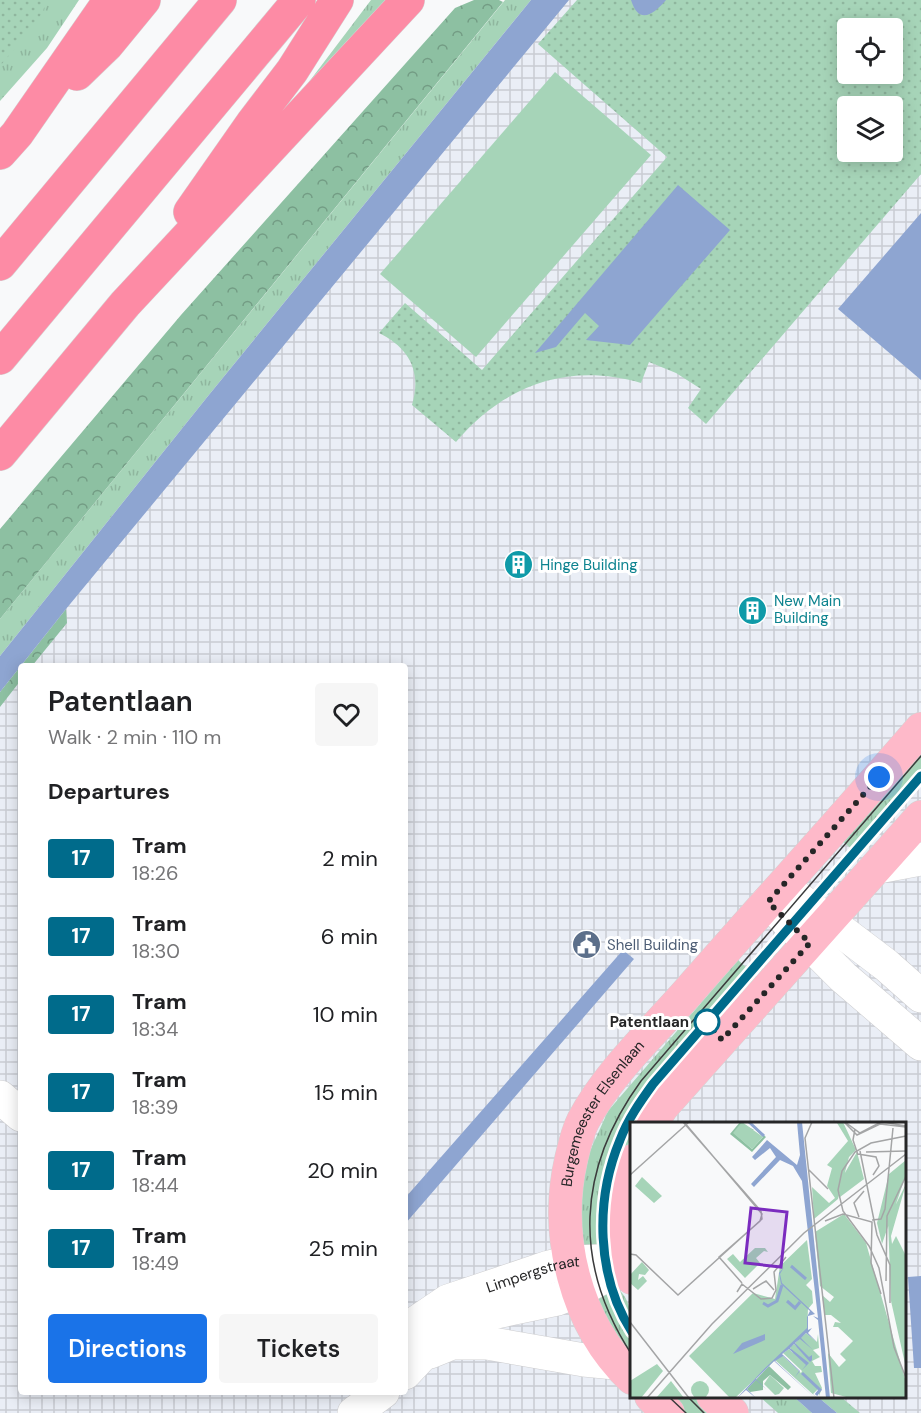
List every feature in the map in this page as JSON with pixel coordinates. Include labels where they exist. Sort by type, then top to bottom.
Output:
[{"type":"highway","points":[[8,144],[110,0]]},
{"type":"highway","points":[[8,144],[107,45],[144,0]]},
{"type":"highway","points":[[0,264],[220,0]]},
{"type":"highway","points":[[0,358],[299,0]]},
{"type":"highway","points":[[125,304],[253,122],[292,71],[336,0]]},
{"type":"highway","points":[[0,454],[125,304],[408,0]]},
{"type":"main road","name":"Burgemeester Elsenlaan","points":[[623,1370],[599,1339],[574,1277],[565,1210],[567,1178],[582,1122],[619,1071],[921,729]]},
{"type":"main road","points":[[652,1122],[662,1107],[921,817]]},
{"type":"main road","points":[[629,1271],[621,1214],[626,1176],[630,1166]]},
{"type":"main road","points":[[653,1398],[668,1413]]},
{"type":"main road","points":[[715,1398],[732,1413]]},
{"type":"street","points":[[878,867],[921,860]]},
{"type":"street","points":[[775,895],[819,933],[886,965],[921,996]]},
{"type":"street","points":[[819,933],[843,977],[921,1044]]},
{"type":"street","points":[[0,1097],[18,1112]]},
{"type":"street","name":"Limpergstraat","points":[[623,1370],[584,1360],[487,1343],[452,1343],[411,1355],[417,1322],[448,1301],[549,1267],[574,1277],[593,1261],[629,1271]]},
{"type":"shaded area","points":[[531,0],[921,0],[921,1413],[0,1413],[0,690],[18,667],[18,1395],[408,1395],[408,663],[21,663]]},
{"type":"green space","points":[[0,0],[79,0],[47,48],[0,101]]},
{"type":"green space","points":[[0,0],[49,0],[35,25],[0,66]]},
{"type":"green space","points":[[371,0],[393,0],[268,136]]},
{"type":"green space","points":[[474,0],[503,2],[0,619],[0,529],[181,315],[455,8]]},
{"type":"green space","points":[[505,0],[531,0],[208,396],[0,656],[0,619]]},
{"type":"green space","points":[[577,0],[921,0],[921,174],[706,424],[688,408],[701,389],[676,373],[649,362],[641,383],[614,377],[588,375],[563,377],[539,383],[495,406],[475,422],[456,442],[412,405],[415,382],[410,362],[398,346],[379,333],[405,303],[482,370],[667,157],[538,44]]},
{"type":"green space","points":[[555,72],[651,155],[476,357],[380,274]]},
{"type":"green space","points":[[66,609],[67,623],[34,663],[23,663]]},
{"type":"green space","points":[[18,669],[18,684],[0,707],[0,692]]},
{"type":"green space","points":[[921,748],[921,784],[859,855],[841,840]]},
{"type":"green space","points":[[738,960],[758,978],[639,1122],[630,1122],[630,1140],[624,1155],[610,1238],[600,1247],[582,1247],[580,1195],[590,1151],[608,1111]]},
{"type":"green space","points":[[616,1288],[628,1303],[630,1366],[592,1296]]},
{"type":"green space","points":[[661,1398],[699,1398],[716,1413],[678,1413]]},
{"type":"green space","points":[[761,1398],[795,1398],[812,1413],[778,1413]]},
{"type":"green space","points":[[819,1398],[842,1398],[860,1413],[837,1413]]},
{"type":"water","points":[[531,0],[569,0],[23,663],[18,663],[18,669],[0,692],[0,656],[208,396]]},
{"type":"water","points":[[631,0],[666,0],[657,10],[642,15],[634,8]]},
{"type":"water","points":[[678,185],[730,230],[630,345],[586,340],[599,326],[585,313],[556,347],[535,353]]},
{"type":"water","points":[[921,213],[921,380],[838,309]]},
{"type":"water","points":[[623,950],[634,959],[408,1221],[408,1195]]},
{"type":"water","points":[[921,1276],[921,1368],[914,1368],[908,1277]]},
{"type":"water","points":[[795,1398],[819,1398],[837,1413],[812,1413]]},
{"type":"tram line","points":[[630,1351],[613,1320],[599,1286],[592,1251],[590,1217],[594,1182],[604,1148],[620,1114],[641,1081],[921,756]]},
{"type":"tram line","points":[[630,1328],[611,1287],[603,1238],[606,1187],[612,1163],[627,1125],[653,1084],[921,776]]},
{"type":"tram line","name":"17","points":[[630,1329],[619,1308],[609,1279],[602,1232],[605,1190],[612,1162],[634,1111],[653,1084],[921,776]]},
{"type":"tram line","points":[[670,1398],[686,1413]]},
{"type":"tram line","points":[[689,1398],[704,1413]]},
{"type":"place","name":"Hinge Building","points":[[519,565]]},
{"type":"place","name":"New Main Building","points":[[753,610]]},
{"type":"place","name":"Shell Building","points":[[586,945]]},
{"type":"place","name":"Patentlaan","points":[[707,1022]]},
{"type":"route","points":[[707,1022],[722,1040],[810,943],[768,902],[879,777]]}]
